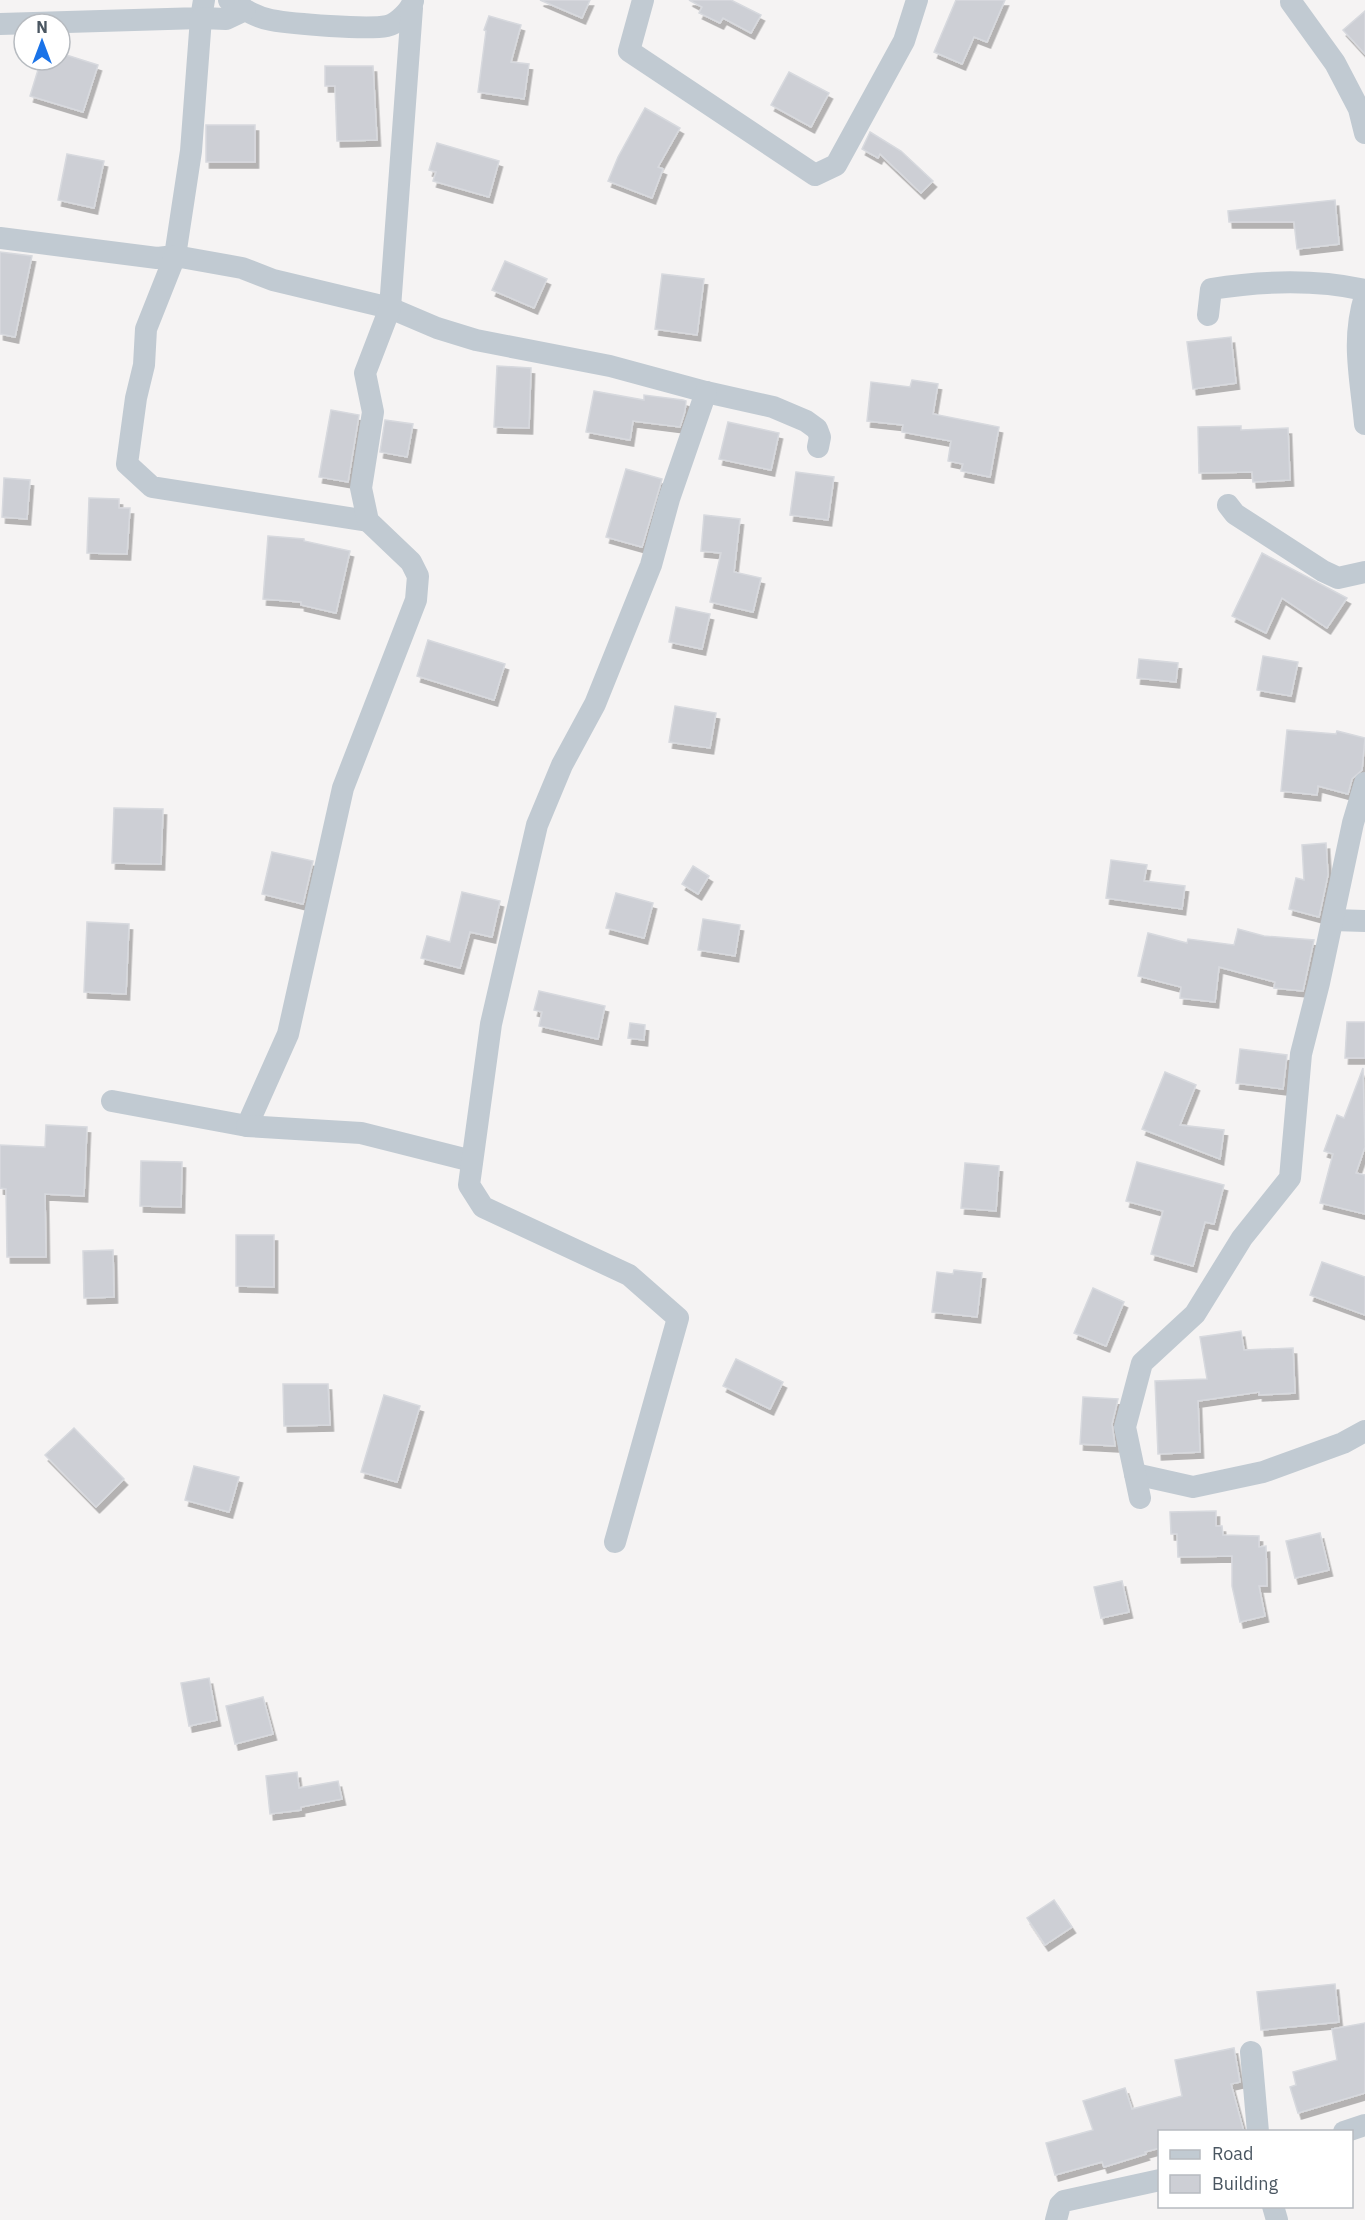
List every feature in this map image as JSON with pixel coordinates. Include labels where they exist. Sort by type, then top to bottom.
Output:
[{"type":"street","points":[[643,0],[629,51],[815,175],[836,165],[904,41],[917,0]]},
{"type":"street","points":[[1291,2],[1335,63],[1359,109],[1365,133]]},
{"type":"street","points":[[0,24],[202,9],[226,19],[237,5],[270,20],[389,26],[413,4]]},
{"type":"street","points":[[247,1126],[288,1034],[343,788],[416,600],[418,576],[411,562],[368,521],[361,488],[373,412],[365,373],[390,308],[413,4]]},
{"type":"street","points":[[202,9],[190,151],[175,256],[146,329],[144,365],[136,398],[127,464],[152,487],[368,521]]},
{"type":"street","points":[[0,238],[157,258],[175,256],[242,268],[273,280],[390,308],[437,328],[476,340],[610,366],[706,392],[773,406],[807,421],[817,429],[820,437],[818,447]]},
{"type":"street","points":[[1208,315],[1210,289],[1257,282],[1347,286],[1365,290]]},
{"type":"street","points":[[1365,296],[1357,321],[1356,350],[1365,424]]},
{"type":"street","points":[[615,1542],[678,1318],[628,1275],[483,1207],[468,1185],[490,1024],[537,825],[562,765],[595,704],[651,565],[669,499],[706,392]]},
{"type":"street","points":[[1227,505],[1235,514],[1323,571],[1338,578],[1365,572]]},
{"type":"street","points":[[1140,1498],[1125,1427],[1142,1363],[1195,1314],[1242,1238],[1290,1178],[1301,1054],[1353,823],[1365,783]]},
{"type":"street","points":[[1333,920],[1365,921]]},
{"type":"street","points":[[112,1101],[247,1126],[361,1133],[472,1161]]},
{"type":"street","points":[[1135,1474],[1193,1487],[1263,1472],[1343,1443],[1365,1431]]},
{"type":"street","points":[[1251,2052],[1258,2130]]},
{"type":"street","points":[[1350,2130],[1365,2125]]},
{"type":"street","points":[[1056,2220],[1060,2205],[1064,2202],[1158,2180]]},
{"type":"building","points":[[540,0],[590,0],[582,18]]},
{"type":"building","points":[[689,0],[731,0],[761,15],[751,33],[723,18],[720,23],[699,13],[702,7]]},
{"type":"building","points":[[956,0],[1005,0],[987,42],[974,37],[962,64],[934,52]]},
{"type":"building","points":[[1365,11],[1365,54],[1343,30]]},
{"type":"building","points":[[489,16],[521,25],[511,62],[529,64],[524,99],[478,92],[486,31],[484,30]]},
{"type":"building","points":[[72,57],[98,65],[83,112],[30,96],[37,72],[72,72]]},
{"type":"building","points":[[325,66],[373,66],[377,140],[337,141],[335,86],[325,86]]},
{"type":"building","points":[[789,72],[829,93],[811,127],[771,105]]},
{"type":"building","points":[[645,108],[680,128],[658,167],[663,169],[652,198],[608,181],[618,157]]},
{"type":"building","points":[[206,125],[255,125],[255,162],[206,162]]},
{"type":"building","points":[[870,132],[901,151],[933,181],[921,193],[880,154],[878,158],[862,149]]},
{"type":"building","points":[[437,143],[499,161],[489,197],[433,181],[436,172],[429,170]]},
{"type":"building","points":[[67,154],[104,161],[94,208],[58,200]]},
{"type":"building","points":[[1335,200],[1339,244],[1297,249],[1294,222],[1229,222],[1228,211]]},
{"type":"building","points":[[0,252],[32,256],[15,337],[0,334]]},
{"type":"building","points":[[505,261],[547,279],[534,308],[492,290]]},
{"type":"building","points":[[662,274],[704,279],[697,335],[655,329]]},
{"type":"building","points":[[1231,337],[1236,383],[1193,389],[1187,342]]},
{"type":"building","points":[[497,366],[531,368],[529,428],[494,427]]},
{"type":"building","points":[[912,380],[938,384],[933,414],[999,427],[990,477],[961,471],[963,464],[948,461],[951,441],[902,432],[903,425],[867,421],[871,382],[910,387]]},
{"type":"building","points":[[594,391],[644,400],[644,395],[686,401],[680,427],[633,421],[630,440],[586,432]]},
{"type":"building","points":[[331,410],[359,415],[348,482],[319,477]]},
{"type":"building","points":[[385,420],[413,424],[407,457],[380,452]]},
{"type":"building","points":[[728,422],[779,433],[771,470],[719,459]]},
{"type":"building","points":[[1241,426],[1241,430],[1288,428],[1290,480],[1253,482],[1252,472],[1199,473],[1198,427]]},
{"type":"building","points":[[626,469],[662,479],[642,547],[606,537]]},
{"type":"building","points":[[796,472],[834,477],[828,520],[790,515]]},
{"type":"building","points":[[4,478],[30,480],[27,519],[2,517]]},
{"type":"building","points":[[89,498],[119,499],[119,508],[130,508],[127,554],[87,553]]},
{"type":"building","points":[[704,515],[740,519],[734,572],[761,578],[753,612],[710,602],[721,553],[701,551]]},
{"type":"building","points":[[268,536],[304,539],[304,541],[350,551],[336,613],[301,605],[301,602],[263,599]]},
{"type":"building","points":[[1262,553],[1347,598],[1327,628],[1282,598],[1266,633],[1232,616]]},
{"type":"building","points":[[676,607],[710,614],[702,649],[669,642]]},
{"type":"building","points":[[428,640],[505,664],[494,700],[417,676]]},
{"type":"building","points":[[1263,656],[1298,662],[1291,696],[1257,690]]},
{"type":"building","points":[[1139,659],[1178,663],[1176,682],[1137,678]]},
{"type":"building","points":[[675,706],[716,713],[710,748],[669,742]]},
{"type":"building","points":[[1287,730],[1336,734],[1337,731],[1365,738],[1362,770],[1352,779],[1348,794],[1318,786],[1317,795],[1281,791]]},
{"type":"building","points":[[114,808],[163,809],[161,864],[112,863]]},
{"type":"building","points":[[1326,843],[1328,875],[1319,917],[1289,909],[1296,878],[1304,880],[1302,845]]},
{"type":"building","points":[[272,852],[313,861],[303,904],[262,894]]},
{"type":"building","points":[[1111,860],[1147,865],[1144,881],[1185,886],[1182,909],[1106,898]]},
{"type":"building","points":[[693,866],[709,876],[698,894],[682,884]]},
{"type":"building","points":[[462,892],[500,901],[492,937],[470,932],[460,968],[421,958],[427,936],[450,942]]},
{"type":"building","points":[[616,893],[653,903],[644,938],[606,928]]},
{"type":"building","points":[[703,919],[740,925],[735,956],[698,950]]},
{"type":"building","points":[[87,922],[129,924],[126,994],[84,992]]},
{"type":"building","points":[[1238,929],[1264,936],[1314,940],[1303,991],[1274,988],[1275,982],[1219,967],[1215,1002],[1180,998],[1181,987],[1138,976],[1148,933],[1187,943],[1188,939],[1234,945]]},
{"type":"building","points":[[539,991],[605,1006],[598,1039],[539,1026],[542,1012],[534,1010]]},
{"type":"building","points":[[1347,1022],[1365,1022],[1365,1058],[1345,1058]]},
{"type":"building","points":[[630,1023],[645,1025],[644,1040],[628,1038]]},
{"type":"building","points":[[1240,1049],[1287,1055],[1283,1089],[1236,1083]]},
{"type":"building","points":[[1363,1068],[1365,1147],[1356,1173],[1365,1175],[1365,1214],[1320,1203],[1333,1154],[1324,1151],[1337,1115],[1344,1118]]},
{"type":"building","points":[[1165,1072],[1196,1085],[1180,1125],[1224,1130],[1220,1159],[1142,1129]]},
{"type":"building","points":[[46,1125],[87,1127],[84,1196],[45,1194],[46,1257],[7,1257],[6,1189],[0,1188],[0,1145],[45,1147]]},
{"type":"building","points":[[141,1161],[182,1162],[181,1207],[140,1206]]},
{"type":"building","points":[[1137,1162],[1224,1185],[1214,1224],[1205,1222],[1193,1266],[1151,1254],[1163,1211],[1126,1201]]},
{"type":"building","points":[[965,1163],[999,1166],[996,1211],[961,1208]]},
{"type":"building","points":[[236,1235],[274,1235],[274,1287],[236,1286]]},
{"type":"building","points":[[113,1250],[114,1297],[84,1298],[83,1251]]},
{"type":"building","points":[[1322,1262],[1365,1277],[1365,1315],[1310,1295]]},
{"type":"building","points":[[954,1270],[982,1273],[977,1317],[932,1312],[937,1272],[953,1274]]},
{"type":"building","points":[[1093,1288],[1124,1302],[1106,1346],[1074,1333]]},
{"type":"building","points":[[1241,1331],[1244,1350],[1293,1348],[1295,1393],[1259,1395],[1259,1392],[1198,1401],[1200,1452],[1158,1454],[1155,1381],[1207,1379],[1200,1337]]},
{"type":"building","points":[[736,1359],[783,1382],[770,1409],[723,1386]]},
{"type":"building","points":[[283,1384],[328,1384],[330,1425],[284,1426]]},
{"type":"building","points":[[384,1395],[420,1406],[397,1482],[361,1472]]},
{"type":"building","points":[[1083,1397],[1118,1399],[1112,1424],[1115,1446],[1080,1444]]},
{"type":"building","points":[[74,1428],[124,1479],[96,1507],[45,1455]]},
{"type":"building","points":[[194,1466],[239,1477],[229,1512],[185,1500]]},
{"type":"building","points":[[1216,1511],[1216,1526],[1222,1526],[1223,1535],[1259,1536],[1259,1547],[1266,1546],[1267,1586],[1259,1586],[1265,1616],[1240,1622],[1232,1586],[1232,1556],[1178,1557],[1177,1534],[1171,1534],[1170,1512]]},
{"type":"building","points":[[1320,1533],[1329,1570],[1295,1578],[1286,1541]]},
{"type":"building","points":[[1122,1581],[1129,1612],[1101,1618],[1094,1587]]},
{"type":"building","points":[[209,1678],[217,1720],[189,1726],[181,1683]]},
{"type":"building","points":[[263,1697],[273,1734],[235,1744],[226,1706]]},
{"type":"building","points":[[297,1772],[299,1788],[338,1781],[342,1799],[301,1807],[301,1810],[270,1814],[266,1776]]},
{"type":"building","points":[[1054,1900],[1072,1927],[1045,1945],[1027,1918]]},
{"type":"building","points":[[1335,1984],[1339,2022],[1261,2030],[1257,1992]]},
{"type":"building","points":[[1365,2023],[1365,2093],[1298,2113],[1290,2087],[1296,2085],[1293,2072],[1337,2060],[1332,2029]]},
{"type":"building","points":[[1234,2048],[1240,2082],[1231,2084],[1243,2130],[1158,2130],[1158,2149],[1145,2152],[1146,2154],[1104,2167],[1102,2162],[1055,2175],[1046,2143],[1093,2130],[1083,2101],[1125,2088],[1132,2109],[1182,2096],[1175,2060]]}]
